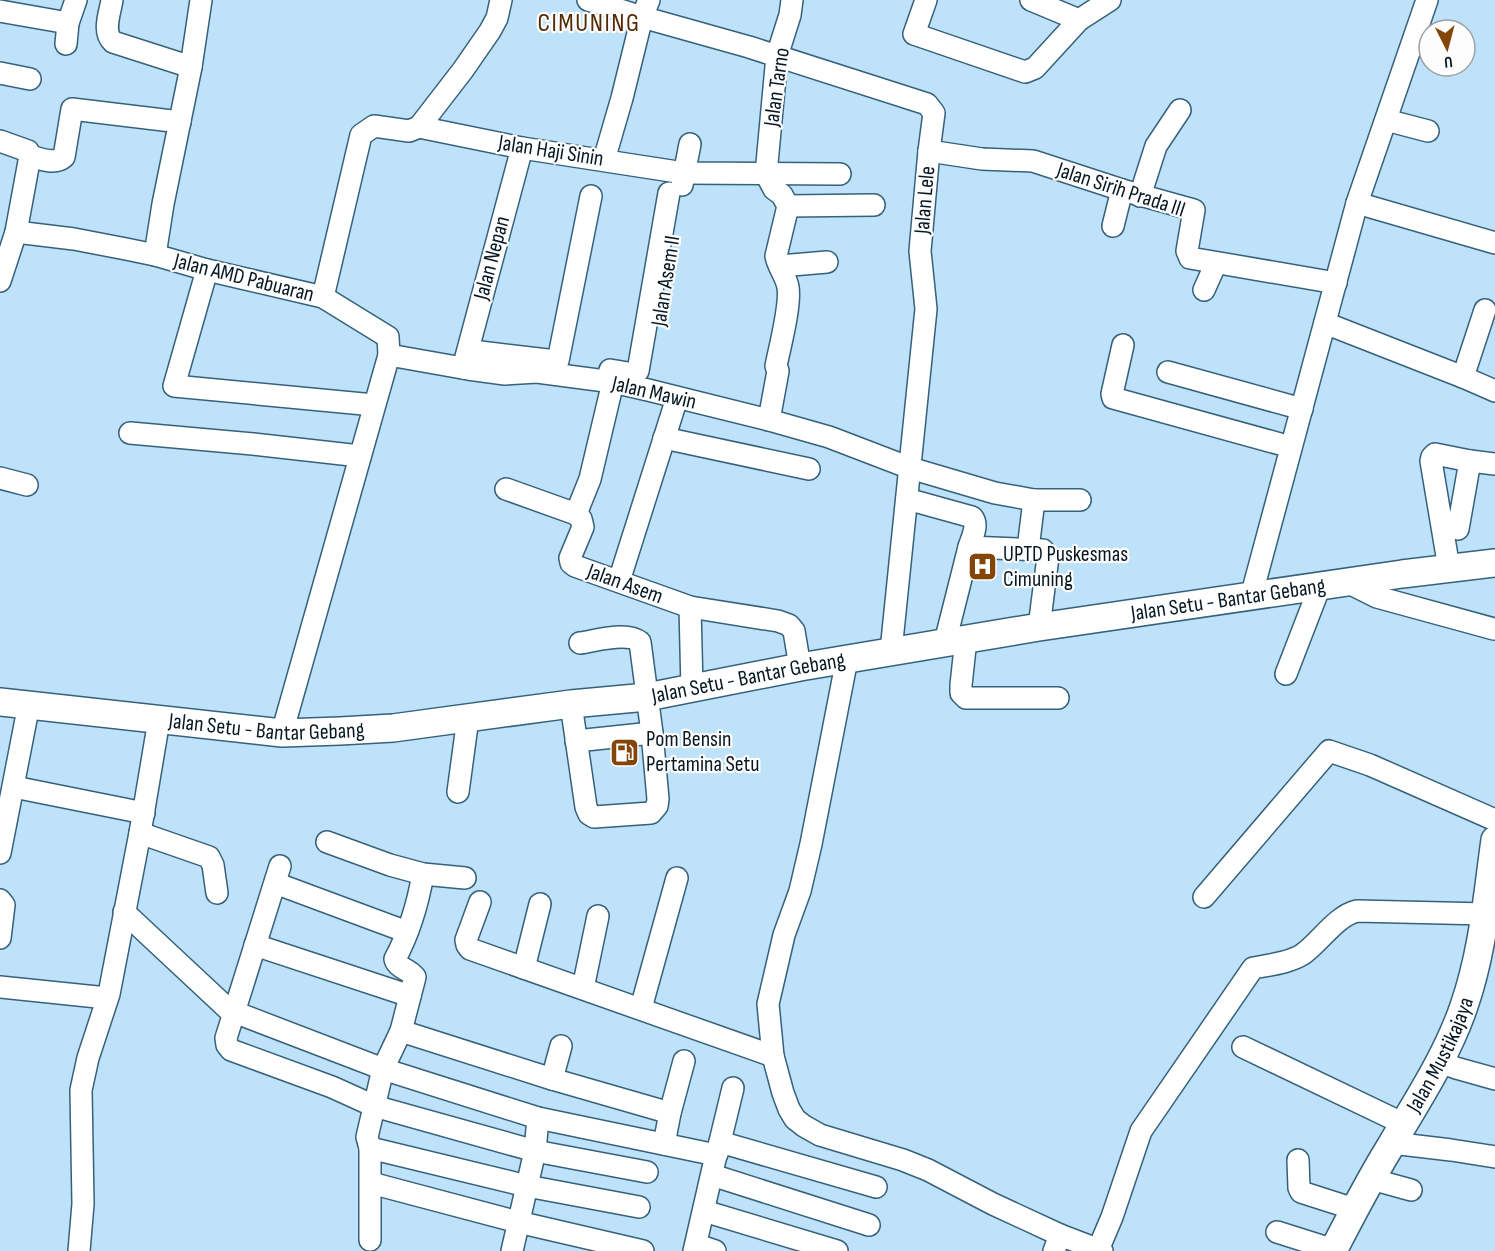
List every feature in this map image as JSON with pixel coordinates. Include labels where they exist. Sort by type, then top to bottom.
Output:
[{"type":"main road","name":"Jalan Setu - Bantar Gebang","points":[[0,702],[282,733],[393,728],[571,704],[646,697],[800,667],[1039,627],[1495,563]]},
{"type":"main road","name":"Jalan Mustikajaya","points":[[1333,1251],[1354,1209],[1440,1062],[1464,1007],[1476,967],[1486,914],[1495,840]]},
{"type":"street","points":[[66,44],[68,23],[76,0]]},
{"type":"street","points":[[112,0],[106,29],[113,42],[190,67]]},
{"type":"street","name":"Jalan AMD Pabuaran","points":[[201,0],[155,255],[207,270],[323,297],[388,337],[389,354]]},
{"type":"street","points":[[419,127],[490,31],[497,18],[501,0]]},
{"type":"street","name":"Jalan Lele","points":[[588,0],[645,8],[749,47],[927,104],[934,113],[920,251],[926,309],[891,651]]},
{"type":"street","name":"Jalan Tarno","points":[[766,174],[777,56],[790,15],[792,0]]},
{"type":"street","points":[[926,0],[914,34],[1025,72],[1035,68],[1079,20],[1110,0]]},
{"type":"street","points":[[1031,0],[1079,20]]},
{"type":"street","points":[[1251,597],[1357,203],[1427,0]]},
{"type":"street","points":[[604,160],[645,8]]},
{"type":"street","points":[[0,11],[68,23]]},
{"type":"street","points":[[0,73],[30,79]]},
{"type":"street","points":[[30,156],[54,161],[64,157],[72,109],[180,122]]},
{"type":"street","points":[[1113,226],[1156,146],[1180,111]]},
{"type":"street","points":[[1386,120],[1428,131]]},
{"type":"street","name":"Jalan Haji Sinin","points":[[323,297],[361,135],[374,126],[409,131],[419,127],[522,148],[684,173],[840,174]]},
{"type":"street","points":[[0,141],[21,147],[28,151],[30,156],[16,232],[0,281]]},
{"type":"street","name":"Jalan Asem II","points":[[648,390],[690,144]]},
{"type":"street","name":"Jalan Nepan","points":[[470,363],[522,148]]},
{"type":"street","name":"Jalan Sirih Prada III","points":[[929,151],[982,159],[1033,161],[1131,193],[1194,210],[1187,250],[1190,258],[1336,283]]},
{"type":"street","points":[[766,174],[774,189],[782,195],[788,206],[776,256],[788,285],[789,297],[769,420]]},
{"type":"street","points":[[521,197],[470,363],[558,362],[634,374],[638,371],[669,193]]},
{"type":"street","points":[[558,362],[591,196]]},
{"type":"street","points":[[1357,203],[1495,243]]},
{"type":"street","points":[[788,206],[874,206]]},
{"type":"street","points":[[16,232],[74,239],[155,255]]},
{"type":"street","points":[[780,266],[827,262]]},
{"type":"street","points":[[1204,290],[1216,263]]},
{"type":"street","points":[[207,270],[174,386],[374,405]]},
{"type":"street","points":[[1463,377],[1485,310]]},
{"type":"street","points":[[1325,323],[1495,391]]},
{"type":"street","points":[[1122,345],[1113,398],[1291,447]]},
{"type":"street","points":[[282,733],[389,354]]},
{"type":"street","name":"Jalan Mawin","points":[[389,354],[470,363],[505,374],[537,372],[613,382],[829,437],[910,468],[995,493],[1034,500],[1080,500]]},
{"type":"street","points":[[1168,372],[1302,409]]},
{"type":"street","points":[[506,489],[576,514],[590,479],[613,382]]},
{"type":"street","points":[[619,581],[677,398]]},
{"type":"street","points":[[130,433],[360,456]]},
{"type":"street","points":[[664,438],[809,469]]},
{"type":"street","points":[[1449,568],[1432,457],[1435,454],[1495,464]]},
{"type":"street","points":[[1458,530],[1470,461]]},
{"type":"street","points":[[0,478],[27,485]]},
{"type":"street","points":[[907,499],[972,517],[975,520],[955,641],[961,693],[966,698],[1058,698]]},
{"type":"street","points":[[1028,549],[1034,500]]},
{"type":"street","name":"Jalan Asem","points":[[576,514],[581,519],[583,527],[570,558],[571,563],[690,608],[692,689]]},
{"type":"street","points":[[969,547],[1043,550],[1048,557],[1039,627]]},
{"type":"street","points":[[1349,583],[1377,597],[1494,629]]},
{"type":"street","points":[[1286,674],[1320,586]]},
{"type":"street","points":[[690,608],[778,621],[789,625],[794,630],[800,667]]},
{"type":"street","points":[[571,704],[586,807],[589,814],[594,817],[651,813],[657,806],[658,799],[640,642],[626,636],[580,643]]},
{"type":"street","points":[[847,659],[811,844],[800,891],[784,935],[768,1004],[773,1056],[783,1093],[795,1119],[820,1135],[903,1160],[928,1170],[993,1204],[1057,1243],[1100,1250],[1141,1131],[1253,968],[1301,955],[1351,912],[1409,911],[1486,914]]},
{"type":"street","points":[[0,853],[28,704]]},
{"type":"street","points":[[458,792],[468,718]]},
{"type":"street","points":[[79,1251],[83,1204],[81,1090],[88,1058],[107,998],[142,823],[159,720]]},
{"type":"street","points":[[576,741],[652,734]]},
{"type":"street","points":[[1204,897],[1329,751],[1370,765],[1495,820]]},
{"type":"street","points":[[14,786],[142,823],[209,857],[213,865],[217,893]]},
{"type":"street","points":[[327,842],[390,865],[423,874],[465,878]]},
{"type":"street","points":[[407,932],[278,874],[226,1038],[227,1045],[231,1050],[374,1106],[535,1151],[647,1172]]},
{"type":"street","points":[[370,1240],[370,1148],[367,1137],[383,1069],[401,1031],[415,977],[395,961],[420,895],[423,874]]},
{"type":"street","points":[[641,1008],[677,878]]},
{"type":"street","points":[[0,900],[4,905],[0,938]]},
{"type":"street","points":[[480,902],[466,940],[470,949],[773,1056]]},
{"type":"street","points":[[524,968],[540,904]]},
{"type":"street","points":[[124,912],[229,1010],[383,1069],[538,1118],[716,1157],[876,1187]]},
{"type":"street","points":[[583,988],[598,916]]},
{"type":"street","points":[[255,945],[410,996]]},
{"type":"street","points":[[0,987],[107,998]]},
{"type":"street","points":[[401,1031],[552,1079],[670,1113]]},
{"type":"street","points":[[552,1079],[561,1046]]},
{"type":"street","points":[[1243,1047],[1398,1134],[1452,1150],[1495,1157]]},
{"type":"street","points":[[664,1144],[684,1061]]},
{"type":"street","points":[[1440,1062],[1495,1078]]},
{"type":"street","points":[[702,1249],[704,1211],[732,1088]]},
{"type":"street","points":[[512,1251],[535,1151],[538,1118]]},
{"type":"street","points":[[370,1148],[526,1186],[639,1207]]},
{"type":"street","points":[[716,1157],[869,1225]]},
{"type":"street","points":[[1298,1160],[1298,1183],[1301,1192],[1354,1209]]},
{"type":"street","points":[[1371,1179],[1411,1190]]},
{"type":"street","points":[[370,1183],[518,1222],[643,1251]]},
{"type":"street","points":[[704,1211],[837,1251]]},
{"type":"street","points":[[1278,1232],[1333,1251]]},
{"type":"place","name":"UPTD Puskesmas Cimuning","points":[[982,567]]},
{"type":"place","name":"Pom Bensin Pertamina Setu","points":[[625,752]]},
{"type":"district","name":"CIMUNING","points":[[589,23]]}]
